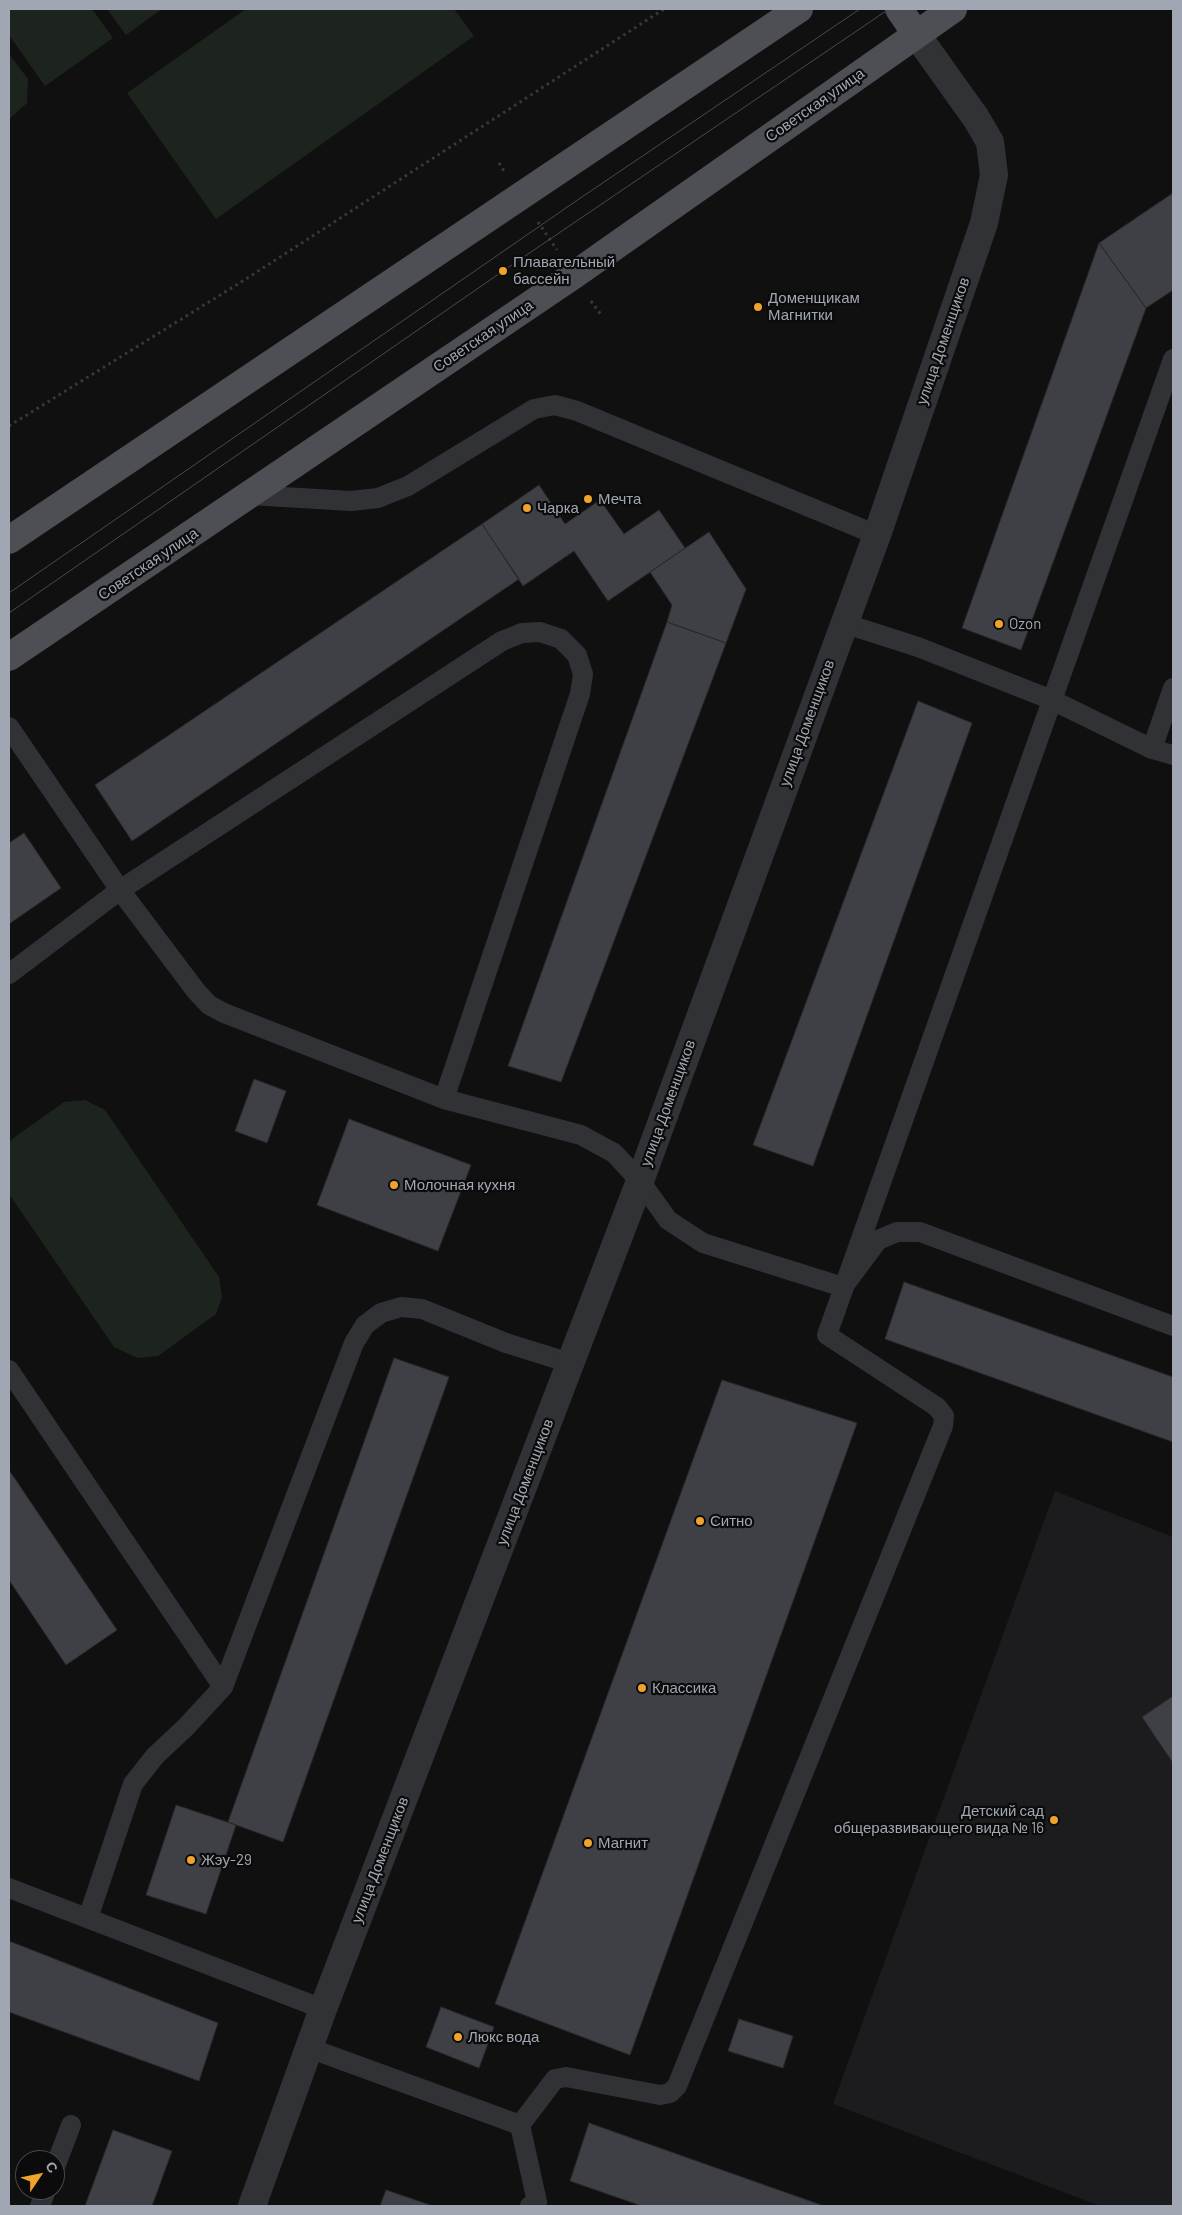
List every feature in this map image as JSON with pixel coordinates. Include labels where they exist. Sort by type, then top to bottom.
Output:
[{"type":"main road","points":[[9,540],[800,9]]},
{"type":"main road","name":"улица Доменщиков","points":[[898,9],[916,34]]},
{"type":"main road","name":"Советская улица","points":[[9,658],[574,275],[953,9]]},
{"type":"street","name":"улица Доменщиков","points":[[252,2206],[323,2009],[640,1181],[877,535],[984,223],[994,175],[990,142],[976,118],[916,34]]},
{"type":"lane","points":[[538,2205],[520,2125],[551,2083],[560,2077],[660,2095],[670,2093],[677,2086],[943,1426],[944,1416],[937,1408],[827,1335],[1173,359]]},
{"type":"lane","points":[[250,495],[351,501],[378,498],[408,486],[518,417],[534,409],[555,405],[577,412],[877,535]]},
{"type":"lane","points":[[844,623],[918,647],[1052,700],[1152,749],[1173,755]]},
{"type":"lane","points":[[9,974],[120,890],[502,641],[522,632],[540,632],[561,639],[576,655],[582,674],[580,694],[444,1099]]},
{"type":"lane","points":[[1152,749],[1173,688]]},
{"type":"lane","points":[[9,727],[120,890],[196,991],[209,1004],[224,1013],[444,1099],[581,1135],[614,1153],[640,1181],[668,1220],[703,1243],[843,1287]]},
{"type":"lane","points":[[843,1287],[878,1240],[897,1232],[920,1232],[1173,1326]]},
{"type":"lane","points":[[88,1918],[133,1784],[156,1756],[223,1687],[350,1352],[365,1325],[381,1313],[402,1307],[422,1309],[506,1343],[570,1363]]},
{"type":"lane","points":[[9,1370],[223,1687]]},
{"type":"lane","points":[[9,1888],[323,2009]]},
{"type":"lane","points":[[309,2048],[520,2125]]},
{"type":"lane","points":[[61,2150],[71,2125]]},
{"type":"path","points":[[9,426],[246,278],[664,9]]},
{"type":"path","points":[[499,163],[602,316]]},
{"type":"shaded area","points":[[9,9],[92,9],[113,38],[45,86],[9,35]]},
{"type":"shaded area","points":[[107,9],[162,9],[126,35]]},
{"type":"shaded area","points":[[246,9],[454,9],[474,36],[216,219],[127,93]]},
{"type":"shaded area","points":[[9,54],[28,79],[27,103],[9,119]]},
{"type":"shaded area","points":[[85,1100],[105,1110],[219,1277],[222,1297],[216,1314],[158,1356],[138,1358],[114,1347],[9,1194],[9,1143],[12,1139],[64,1102]]},
{"type":"shaded area","name":"Детский сад общеразвивающего вида № 16","points":[[1055,1491],[1173,1537],[1173,2206],[1100,2206],[833,2104]]},
{"type":"building","points":[[1173,193],[1173,290],[1146,308],[1099,243]]},
{"type":"building","points":[[1099,243],[1146,308],[1021,650],[962,628]]},
{"type":"building","points":[[539,485],[565,524],[600,500],[624,534],[659,510],[685,548],[608,601],[574,551],[523,586],[482,524]]},
{"type":"building","points":[[482,524],[519,579],[132,841],[95,785]]},
{"type":"building","points":[[709,532],[746,589],[726,643],[667,622],[672,605],[650,572]]},
{"type":"building","points":[[667,622],[726,643],[561,1082],[508,1066]]},
{"type":"building","points":[[918,701],[972,723],[813,1166],[753,1145]]},
{"type":"building","points":[[24,833],[61,888],[9,924],[9,843]]},
{"type":"building","points":[[254,1079],[286,1091],[267,1143],[235,1131]]},
{"type":"building","name":"Молочная кухня","points":[[349,1119],[471,1165],[438,1251],[317,1205]]},
{"type":"building","points":[[904,1282],[1173,1377],[1173,1442],[885,1339]]},
{"type":"building","points":[[394,1358],[449,1377],[283,1842],[228,1822]]},
{"type":"building","points":[[722,1380],[857,1423],[630,2055],[495,2004]]},
{"type":"building","points":[[9,1470],[117,1630],[66,1665],[9,1580]]},
{"type":"building","points":[[1173,1696],[1173,1763],[1142,1717]]},
{"type":"building","name":"Жэу-29","points":[[176,1805],[236,1825],[206,1914],[146,1895]]},
{"type":"building","points":[[9,1941],[218,2023],[199,2081],[9,2012]]},
{"type":"building","points":[[441,2007],[494,2027],[479,2068],[426,2047]]},
{"type":"building","points":[[739,2019],[793,2036],[783,2068],[728,2051]]},
{"type":"building","points":[[589,2123],[824,2206],[642,2206],[570,2181]]},
{"type":"building","points":[[113,2130],[172,2151],[152,2206],[85,2206]]},
{"type":"building","points":[[386,2190],[433,2206],[380,2206]]},
{"type":"tram line","points":[[9,593],[576,201],[860,9]]},
{"type":"tram line","points":[[9,613],[503,271],[889,9]]},
{"type":"place","name":"Плавательный бассейн","points":[[503,271]]},
{"type":"place","name":"Доменщикам Магнитки","points":[[758,307]]},
{"type":"place","name":"Мечта","points":[[588,499]]},
{"type":"place","name":"Чарка","points":[[527,508]]},
{"type":"place","name":"Ozon","points":[[999,624]]},
{"type":"place","name":"Молочная кухня","points":[[394,1185]]},
{"type":"place","name":"Ситно","points":[[700,1521]]},
{"type":"place","name":"Классика","points":[[642,1688]]},
{"type":"place","name":"Детский сад общеразвивающего вида № 16","points":[[1054,1820]]},
{"type":"place","name":"Магнит","points":[[588,1843]]},
{"type":"place","name":"Жэу-29","points":[[191,1860]]},
{"type":"place","name":"Люкс вода","points":[[458,2037]]}]
